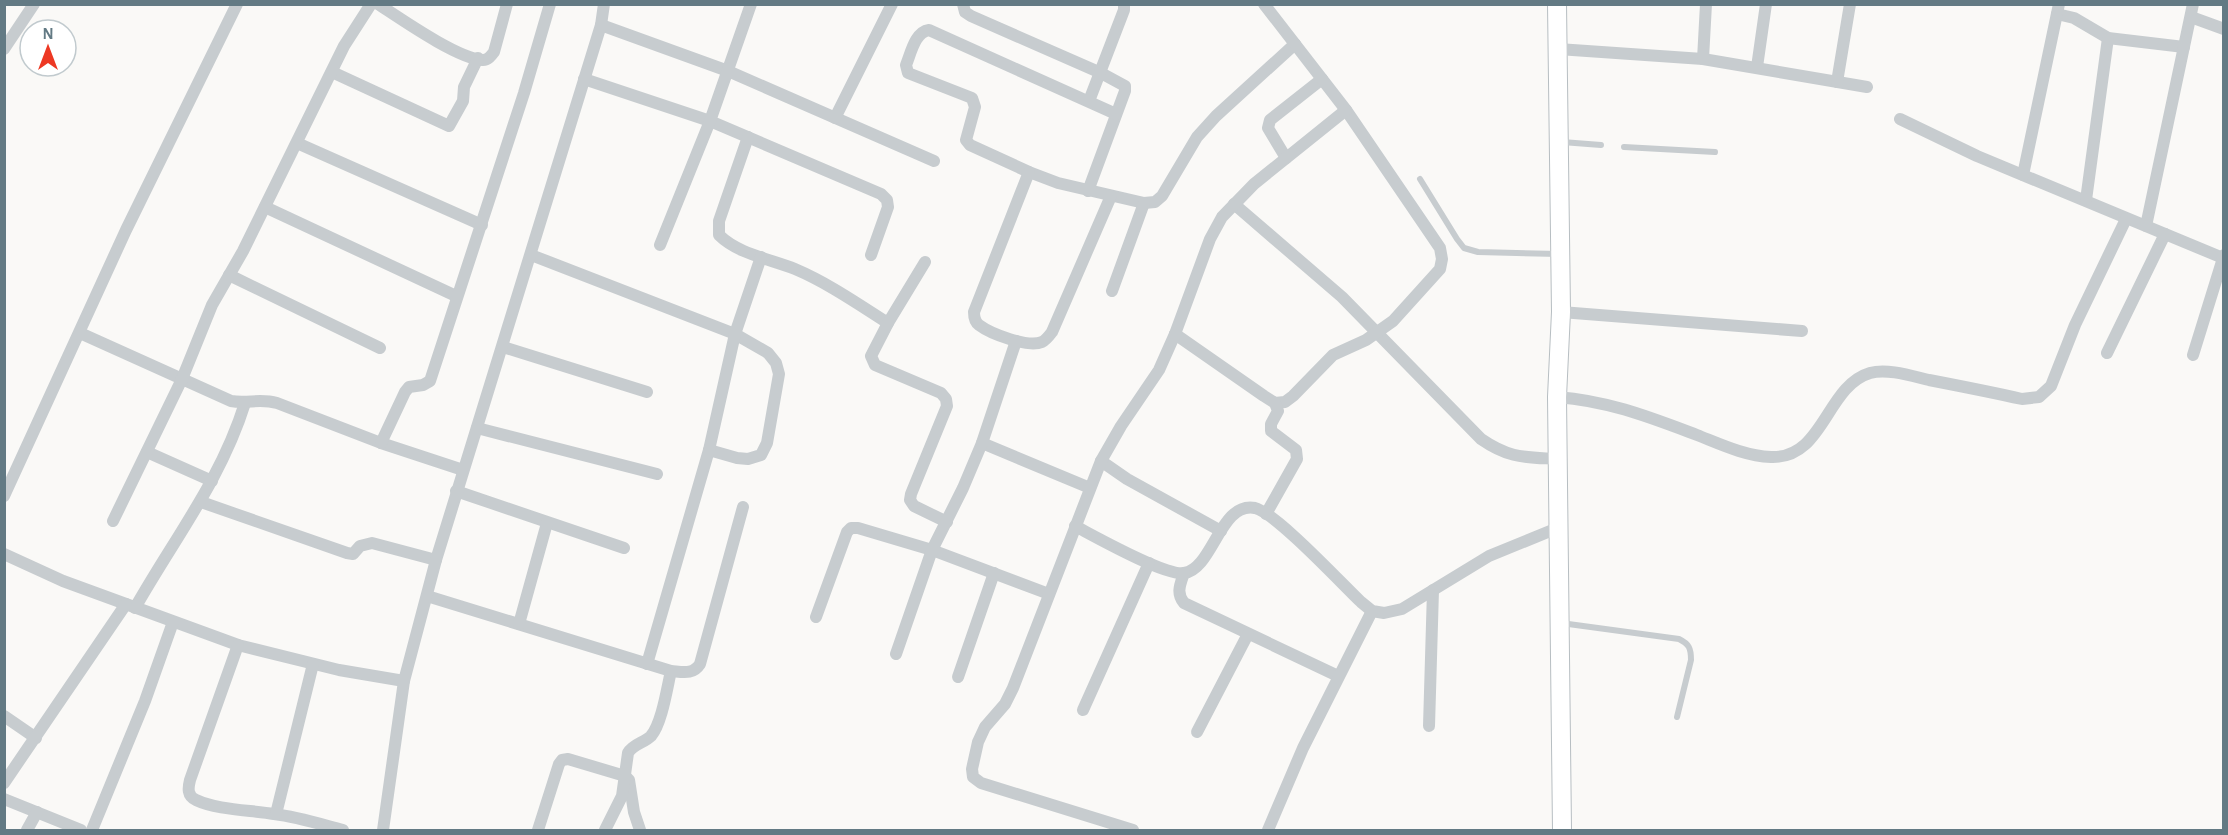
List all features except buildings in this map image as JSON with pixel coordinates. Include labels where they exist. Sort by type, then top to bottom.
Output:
[{"type":"street","points":[[4,49],[34,4]]},
{"type":"street","points":[[4,496],[131,220],[237,4]]},
{"type":"street","points":[[113,521],[182,379],[197,338],[357,23],[371,4]]},
{"type":"street","points":[[378,4],[455,50],[484,60],[490,58],[494,52],[507,4]]},
{"type":"street","points":[[381,443],[409,387],[423,385],[430,381],[456,296],[482,225],[550,4]]},
{"type":"street","points":[[383,831],[404,681],[436,560],[601,25],[604,4]]},
{"type":"street","points":[[660,245],[710,121],[751,4]]},
{"type":"street","points":[[835,118],[892,4]]},
{"type":"street","points":[[963,4],[965,12],[971,16],[1101,73],[1125,86],[1088,191]]},
{"type":"street","points":[[1089,101],[1124,10],[1124,4]]},
{"type":"street","points":[[1264,4],[1346,110],[1440,248],[1442,259],[1440,269],[1393,321],[1378,333],[1333,355],[1293,396],[1285,402],[1275,403]]},
{"type":"street","points":[[1557,4],[1561,312],[1557,397],[1562,831]]},
{"type":"street","points":[[1703,59],[1706,4]]},
{"type":"street","points":[[1757,67],[1766,4]]},
{"type":"street","points":[[1837,82],[1850,4]]},
{"type":"street","points":[[2023,175],[2058,9],[2108,38],[2184,47]]},
{"type":"street","points":[[2146,226],[2192,11],[2223,29]]},
{"type":"street","points":[[601,25],[728,70],[934,161]]},
{"type":"street","points":[[1116,114],[929,30],[919,35],[906,65],[906,71],[972,99],[975,107],[966,140],[970,145],[1029,172],[1088,191],[1144,203],[1155,202],[1162,196],[1197,137],[1216,116],[1295,44]]},
{"type":"street","points":[[2086,200],[2108,38]]},
{"type":"street","points":[[1558,49],[1703,59],[1867,87]]},
{"type":"street","points":[[332,72],[449,126],[463,101],[464,87],[478,58]]},
{"type":"street","points":[[584,79],[710,121],[881,194],[888,200],[888,207],[871,255]]},
{"type":"street","points":[[1286,158],[1268,128],[1268,124],[1322,79]]},
{"type":"street","points":[[1133,831],[981,783],[973,777],[972,769],[978,742],[985,727],[1005,704],[1013,688],[1101,461],[1121,426],[1159,370],[1175,334],[1210,239],[1222,217],[1286,158],[1346,110]]},
{"type":"street","points":[[1900,119],[1977,156],[2086,200],[2126,219],[2223,256],[2193,355]]},
{"type":"street","points":[[747,137],[719,221],[719,235],[728,244],[796,270],[837,291],[888,323]]},
{"type":"street","points":[[297,143],[482,225]]},
{"type":"street","points":[[1029,172],[974,312],[974,318],[978,324],[1016,341],[1033,344],[1044,341],[1052,332],[1111,196]]},
{"type":"street","points":[[1112,291],[1144,203]]},
{"type":"street","points":[[1234,204],[1305,264],[1378,333],[1481,439],[1498,451],[1515,457],[1558,459]]},
{"type":"street","points":[[265,207],[456,296]]},
{"type":"street","points":[[1557,397],[1606,403],[1746,453],[1772,458],[1795,453],[1814,436],[1844,392],[1856,379],[1872,372],[1895,373],[2022,399],[2039,397],[2051,386],[2075,325],[2126,219]]},
{"type":"street","points":[[2107,353],[2165,234]]},
{"type":"street","points":[[531,255],[735,334],[768,353],[776,363],[779,374],[767,443],[761,455],[748,459],[737,458],[709,450]]},
{"type":"street","points":[[647,664],[709,450],[735,334],[761,256]]},
{"type":"street","points":[[925,262],[872,351],[871,360],[875,365],[941,393],[946,399],[947,406],[910,500],[914,506],[947,522]]},
{"type":"street","points":[[229,275],[380,348]]},
{"type":"street","points":[[1561,312],[1802,331]]},
{"type":"street","points":[[80,333],[231,401],[245,403],[263,399],[277,403],[381,443],[463,470]]},
{"type":"street","points":[[1175,334],[1275,403],[1278,411],[1270,424],[1271,431],[1298,454],[1266,514]]},
{"type":"street","points":[[896,654],[932,550],[982,443],[1016,341]]},
{"type":"street","points":[[503,347],[647,392]]},
{"type":"street","points":[[4,783],[201,502],[235,434],[245,403]]},
{"type":"street","points":[[477,428],[657,474]]},
{"type":"street","points":[[982,443],[1090,488]]},
{"type":"street","points":[[147,452],[213,482]]},
{"type":"street","points":[[1101,461],[1127,479],[1221,531]]},
{"type":"street","points":[[456,491],[624,548]]},
{"type":"street","points":[[201,502],[347,553],[353,554],[365,543],[372,543],[436,560]]},
{"type":"street","points":[[427,596],[647,664],[671,671],[690,673],[700,664],[743,507]]},
{"type":"street","points":[[1075,526],[1149,563],[1184,573],[1197,567],[1232,515],[1243,509],[1254,508],[1266,514],[1372,611],[1384,613],[1402,609],[1489,556],[1560,527]]},
{"type":"street","points":[[519,624],[547,523]]},
{"type":"street","points":[[816,617],[847,532],[851,528],[858,528],[932,550],[1049,594]]},
{"type":"street","points":[[4,555],[63,581],[238,645],[313,664],[404,681]]},
{"type":"street","points":[[1083,710],[1149,563]]},
{"type":"street","points":[[958,677],[994,573]]},
{"type":"street","points":[[1184,573],[1179,590],[1179,597],[1184,603],[1338,676]]},
{"type":"street","points":[[1430,726],[1433,590]]},
{"type":"street","points":[[1268,831],[1303,748],[1372,611]]},
{"type":"street","points":[[92,831],[145,701],[173,622]]},
{"type":"street","points":[[1197,732],[1248,634]]},
{"type":"street","points":[[238,645],[188,788],[190,795],[195,800],[276,814],[343,831]]},
{"type":"street","points":[[276,814],[313,664]]},
{"type":"street","points":[[605,831],[622,796],[628,753],[631,748],[653,734],[658,724],[671,671]]},
{"type":"street","points":[[4,716],[36,738]]},
{"type":"street","points":[[537,831],[561,760],[568,759],[625,776],[629,780],[634,812],[640,831]]},
{"type":"street","points":[[4,799],[81,831]]},
{"type":"street","points":[[27,831],[37,812]]},
{"type":"lane","points":[[1559,141],[1601,145]]},
{"type":"lane","points":[[1624,147],[1715,152]]},
{"type":"lane","points":[[1420,179],[1464,248],[1478,252],[1560,254]]},
{"type":"lane","points":[[1561,623],[1680,639],[1688,643],[1691,660],[1677,717]]}]
